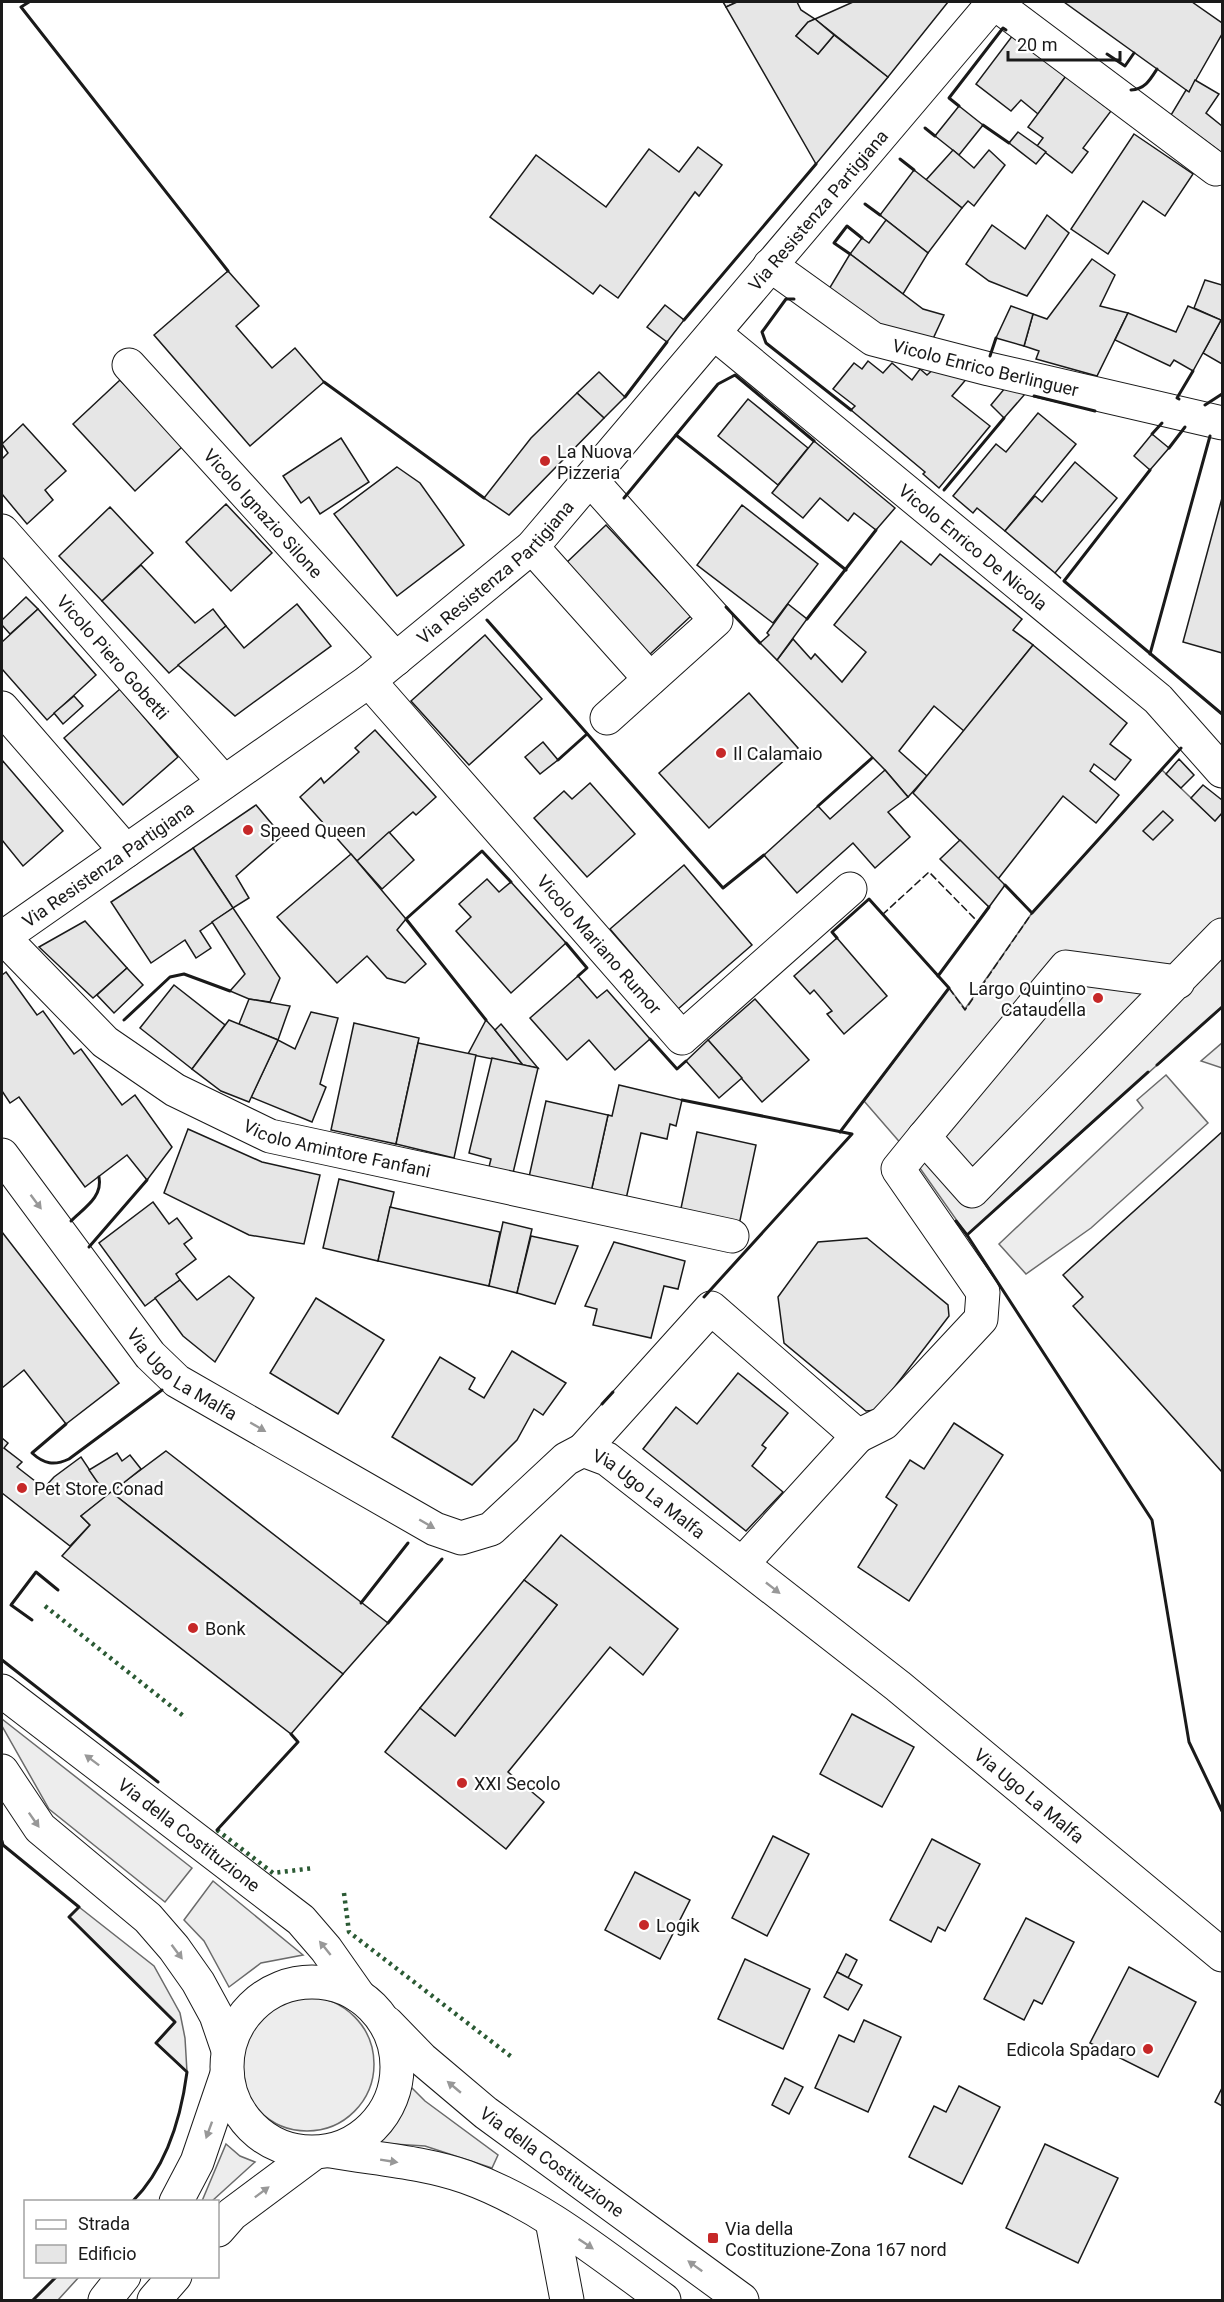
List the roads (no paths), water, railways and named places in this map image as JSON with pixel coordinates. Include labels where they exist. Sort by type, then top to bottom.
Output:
[{"type":"street","points":[[993,2],[1216,169]]},
{"type":"street","name":"Via Resistenza Partigiana","points":[[6,928],[126,851],[369,681],[532,547],[993,2]]},
{"type":"street","name":"Vicolo Enrico Berlinguer","points":[[770,265],[873,339],[989,369],[1222,423]]},
{"type":"street","name":"Vicolo Enrico De Nicola","points":[[714,333],[1158,699],[1222,771]]},
{"type":"street","name":"Vicolo Ignazio Silone","points":[[129,365],[396,660]]},
{"type":"street","points":[[590,479],[716,620],[607,718]]},
{"type":"street","name":"Vicolo Piero Gobetti","points":[[2,531],[224,782]]},
{"type":"street","points":[[532,547],[650,679]]},
{"type":"street","name":"Vicolo Mariano Rumor","points":[[369,681],[682,1038],[850,889]]},
{"type":"street","points":[[2,708],[126,851]]},
{"type":"street","name":"Vicolo Amintore Fanfani","points":[[6,928],[105,1042],[175,1090],[270,1136],[732,1236]]},
{"type":"street","points":[[932,1217],[972,1191],[1222,935]]},
{"type":"street","points":[[742,1564],[858,1436],[885,1423],[981,1318],[983,1292],[898,1169],[1066,967],[1178,982]]},
{"type":"street","points":[[924,1137],[972,1191]]},
{"type":"street","name":"Via Ugo La Malfa","points":[[2,1155],[150,1355],[177,1380],[435,1529],[461,1539],[491,1529],[566,1459],[583,1450],[607,1459],[898,1686],[1222,1953]]},
{"type":"street","points":[[583,1450],[711,1308],[858,1436]]},
{"type":"street","name":"Via della Costituzione","points":[[2,1690],[301,1920],[367,2003],[422,2059],[486,2113],[742,2301]]},
{"type":"street","points":[[2,1772],[40,1828],[148,1918],[174,1948],[198,1982],[216,2015],[227,2062],[230,2093],[248,2124],[278,2146],[296,2151],[323,2152],[436,2169],[467,2177],[529,2206],[593,2248],[664,2301]]},
{"type":"street","points":[[177,2200],[197,2162],[235,2030],[246,2013],[261,1998],[279,1988],[300,1982],[320,1982],[340,1987],[367,2003],[388,2028],[395,2048],[397,2071],[393,2092],[384,2113],[370,2130],[352,2143],[323,2152],[232,2214],[219,2229]]},
{"type":"street","points":[[552,2221],[567,2301]]},
{"type":"street","points":[[105,2301],[123,2278]]},
{"type":"street","points":[[154,2301],[174,2278]]},
{"type":"place","name":"La Nuova Pizzeria","points":[[545,461]]},
{"type":"place","name":"Il Calamaio","points":[[721,753]]},
{"type":"place","name":"Speed Queen","points":[[248,830]]},
{"type":"place","name":"Largo Quintino Cataudella","points":[[1098,998]]},
{"type":"place","name":"Pet Store Conad","points":[[22,1488]]},
{"type":"place","name":"Bonk","points":[[193,1628]]},
{"type":"place","name":"XXI Secolo","points":[[462,1783]]},
{"type":"place","name":"Logik","points":[[644,1925]]},
{"type":"place","name":"Edicola Spadaro","points":[[1148,2049]]},
{"type":"place","name":"Via della Costituzione-Zona 167 nord","points":[[713,2238]]}]
